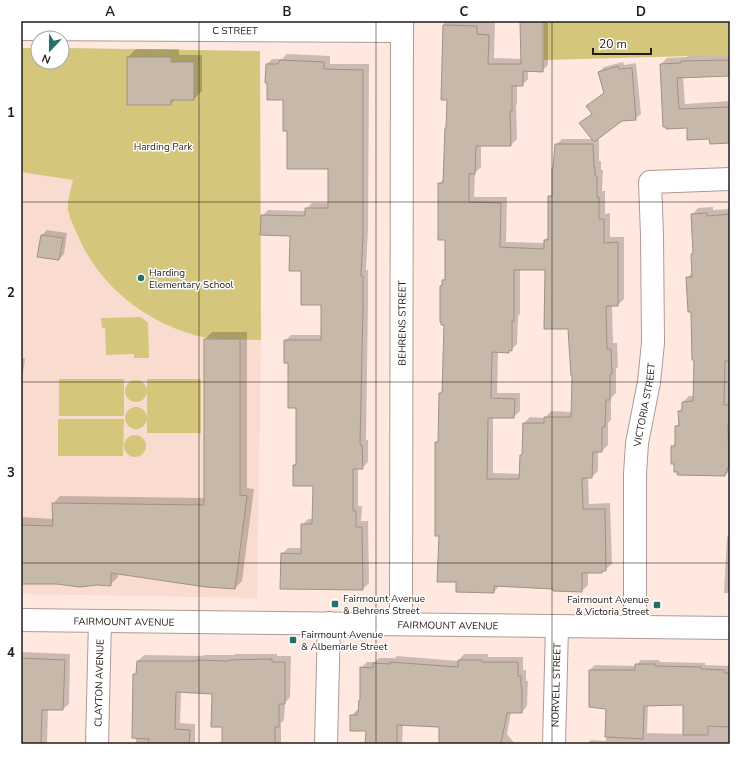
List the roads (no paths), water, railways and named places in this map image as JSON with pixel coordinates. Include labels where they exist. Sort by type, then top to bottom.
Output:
[{"type":"street","name":"C STREET","points":[[21,29],[402,26]]},
{"type":"street","name":"BEHRENS STREET","points":[[401,624],[402,26]]},
{"type":"street","name":"VICTORIA STREET","points":[[635,627],[635,474],[638,443],[649,382],[653,343],[650,182],[730,179]]},
{"type":"street","name":"FAIRMOUNT AVENUE","points":[[21,620],[730,628]]},
{"type":"street","name":"CLAYTON AVENUE","points":[[97,744],[100,621]]},
{"type":"street","points":[[326,744],[329,623]]},
{"type":"street","name":"NORVELL STREET","points":[[554,744],[557,626]]},
{"type":"place","name":"Harding Elementary School","points":[[141,278]]},
{"type":"place","name":"Fairmount Avenue & Behrens Street","points":[[335,604]]},
{"type":"place","name":"Fairmount Avenue & Victoria Street","points":[[657,605]]},
{"type":"place","name":"Fairmount Avenue & Albemarle Street","points":[[293,640]]},
{"type":"park label","name":"Harding Park","points":[[163,146]]}]
